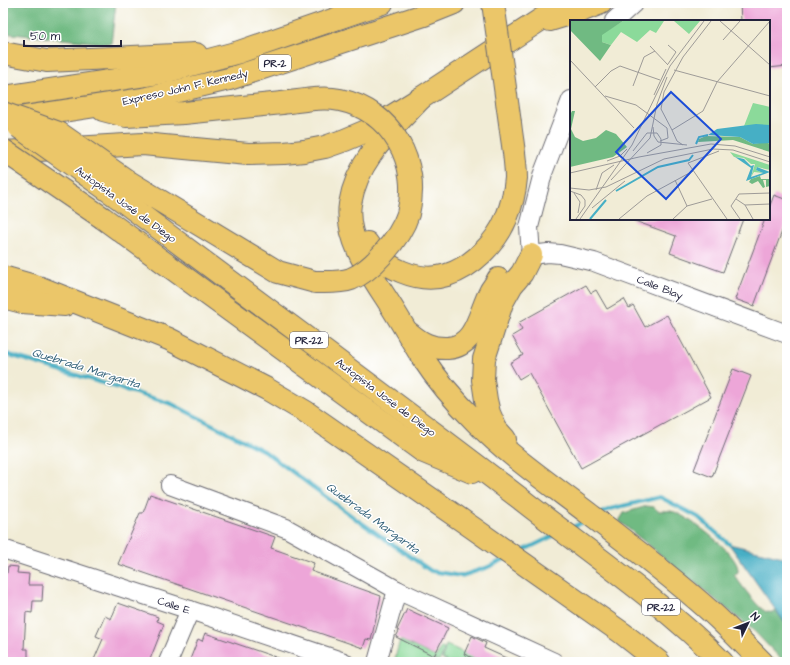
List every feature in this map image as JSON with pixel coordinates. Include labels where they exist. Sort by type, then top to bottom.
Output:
[{"type":"highway","name":"Expreso John F. Kennedy","points":[[3,97],[160,72],[239,52],[382,3]]},
{"type":"highway","name":"Expreso John F. Kennedy","points":[[3,120],[148,98],[229,78],[454,3]]},
{"type":"highway","points":[[356,182],[356,210],[361,233],[371,248],[385,263],[406,273],[426,277],[447,275],[465,266],[483,252],[494,239],[505,221],[511,205],[516,178],[510,123],[493,3]]},
{"type":"highway","points":[[3,151],[143,144],[248,154],[304,152],[325,147],[346,140],[370,129],[421,98],[566,3]]},
{"type":"highway","points":[[531,26],[601,3]]},
{"type":"highway","points":[[3,53],[47,60],[239,52]]},
{"type":"highway","points":[[92,107],[126,116],[184,113],[321,98],[340,100],[366,109],[377,116],[389,127],[397,139],[408,164],[411,179],[410,199],[407,215],[397,238],[375,262],[351,279],[334,282],[315,282],[278,272],[122,189]]},
{"type":"highway","points":[[421,98],[378,143],[364,164],[356,182],[350,204],[349,218],[353,236],[375,281],[423,358],[455,400],[477,423],[500,444],[624,540],[711,611],[762,662]]},
{"type":"highway","name":"Autopista José de Diego","points":[[3,114],[122,189],[639,589],[684,625],[722,662]]},
{"type":"highway","points":[[3,166],[60,148]]},
{"type":"highway","points":[[3,151],[103,218],[424,452],[503,484]]},
{"type":"highway","points":[[407,332],[425,345],[438,349],[453,348],[462,344],[472,333],[490,293],[500,278],[514,264],[531,255]]},
{"type":"highway","points":[[531,255],[522,273],[512,285],[502,303],[484,359],[483,380],[489,413],[496,429],[549,483]]},
{"type":"highway","points":[[3,277],[38,287],[169,338],[267,389],[306,412],[473,528],[622,633],[659,662]]},
{"type":"highway","points":[[3,297],[22,302],[90,307]]},
{"type":"street","points":[[615,20],[634,3]]},
{"type":"street","points":[[531,255],[529,227],[543,173],[570,103]]},
{"type":"street","name":"Calle Blay","points":[[531,255],[548,253],[560,254],[594,262],[787,334]]},
{"type":"street","points":[[170,485],[286,528],[397,590],[554,662]]},
{"type":"street","name":"Calle E","points":[[3,549],[344,662]]},
{"type":"street","points":[[377,662],[397,590]]},
{"type":"street","points":[[168,662],[190,610]]},
{"type":"green space","points":[[3,3],[116,3],[111,44],[3,33]]},
{"type":"green space","points":[[647,506],[654,507],[658,511],[670,511],[677,513],[704,530],[724,548],[737,565],[738,572],[734,575],[750,596],[767,612],[776,611],[787,626],[787,662],[784,662],[754,631],[619,521],[624,513]]},
{"type":"green space","points":[[400,640],[436,657],[441,647],[444,649],[440,660],[438,661],[394,662]]},
{"type":"green space","points":[[446,645],[478,660],[478,662],[448,662],[442,659]]},
{"type":"water","points":[[729,544],[787,558],[787,626]]},
{"type":"building","points":[[740,3],[787,3],[787,66],[770,68],[770,20],[741,20]]},
{"type":"building","points":[[774,195],[787,200],[787,218],[754,306],[735,299],[765,220],[770,220],[770,205]]},
{"type":"building","points":[[632,220],[743,220],[723,272],[670,253],[676,236]]},
{"type":"building","points":[[586,285],[591,293],[596,290],[607,309],[624,299],[629,308],[633,305],[645,327],[667,315],[711,397],[581,468],[529,373],[519,379],[510,363],[523,355],[512,336],[522,330],[518,323]]},
{"type":"building","points":[[733,369],[751,376],[712,477],[694,470]]},
{"type":"building","points":[[150,494],[275,537],[271,548],[314,563],[311,571],[381,596],[371,640],[366,639],[363,648],[118,564],[140,513],[143,513]]},
{"type":"building","points":[[8,566],[18,567],[17,573],[29,574],[28,585],[43,585],[42,601],[33,601],[32,613],[26,612],[24,649],[28,649],[28,662],[3,662],[3,572],[7,573]]},
{"type":"building","points":[[118,603],[158,617],[157,621],[164,624],[149,662],[93,662],[103,639],[96,636],[105,616],[111,619]]},
{"type":"building","points":[[407,609],[448,628],[434,656],[396,637],[399,631],[397,630]]},
{"type":"building","points":[[205,633],[284,660],[284,662],[189,662],[198,639],[202,641]]},
{"type":"building","points":[[472,636],[486,643],[484,648],[515,662],[482,662],[464,654]]},
{"type":"waterway","name":"Quebrada Margarita","points":[[3,353],[172,404],[264,451],[356,519],[431,571],[461,576],[486,568],[505,559]]},
{"type":"waterway","name":"Quebrada Margarita","points":[[599,514],[610,509],[660,497],[698,517],[729,544]]},
{"type":"waterway","name":"Quebrada Margarita","points":[[571,528],[586,520]]},
{"type":"waterway","name":"Quebrada Margarita","points":[[520,552],[555,535]]}]
